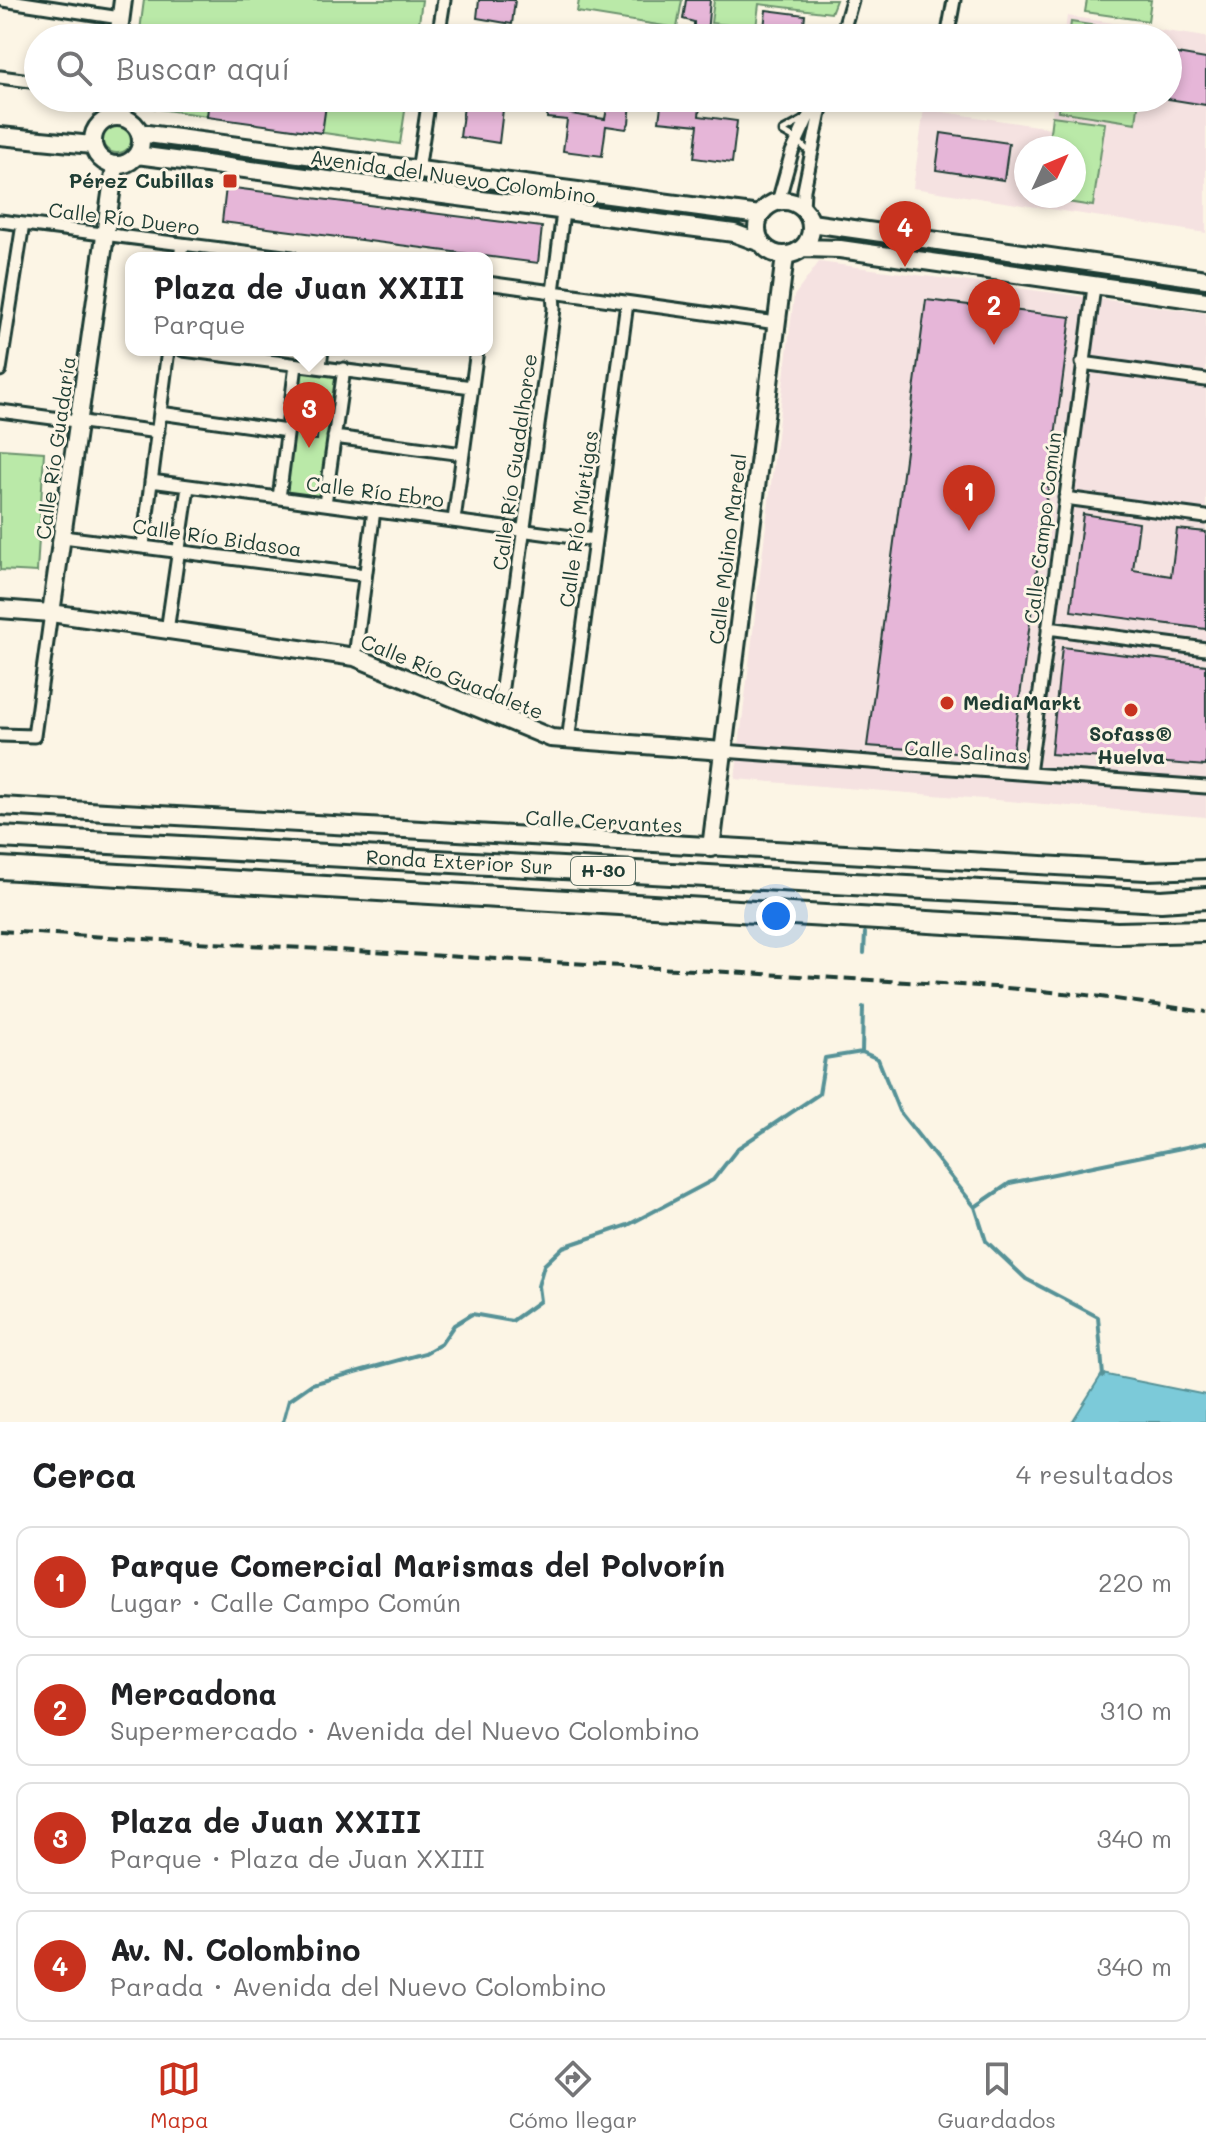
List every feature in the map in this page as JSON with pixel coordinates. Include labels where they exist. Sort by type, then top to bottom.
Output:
[{"type":"highway","name":"Ronda Exterior Sur","points":[[0,837],[1161,901],[1206,898]]},
{"type":"highway","name":"Ronda Exterior Sur","points":[[0,868],[1117,933],[1206,931]]},
{"type":"street","points":[[3,0],[120,18]]},
{"type":"street","points":[[119,24],[123,0]]},
{"type":"street","points":[[440,24],[444,0]]},
{"type":"street","points":[[845,24],[852,0]]},
{"type":"street","points":[[950,24],[954,0]]},
{"type":"street","points":[[0,77],[24,80]]},
{"type":"street","points":[[117,112],[118,116]]},
{"type":"street","points":[[418,171],[427,112]]},
{"type":"street","points":[[778,202],[797,140],[811,112]]},
{"type":"street","points":[[803,248],[808,241],[804,190],[818,112]]},
{"type":"street","points":[[118,116],[128,119],[140,133],[137,155],[131,161],[115,166],[100,159],[92,145],[96,128],[102,121],[118,116]]},
{"type":"street","name":"Avenida del Nuevo Colombino","points":[[140,133],[760,215]]},
{"type":"street","points":[[0,136],[92,145]]},
{"type":"street","name":"Avenida del Nuevo Colombino","points":[[137,155],[734,233],[761,243]]},
{"type":"street","name":"Calle Río Guadaría","points":[[0,735],[34,736],[115,166]]},
{"type":"street","points":[[1206,279],[807,216],[787,201],[771,204],[760,215],[757,229],[761,243],[771,253],[785,256],[817,246],[1206,301]]},
{"type":"street","name":"Calle Río Guadalhorce","points":[[498,716],[554,309],[553,292],[563,212]]},
{"type":"street","name":"Calle Río Duero","points":[[0,221],[245,252]]},
{"type":"street","points":[[0,370],[23,224]]},
{"type":"street","points":[[181,252],[182,244]]},
{"type":"street","name":"Calle Molino Mareal","points":[[711,848],[785,256]]},
{"type":"street","points":[[493,284],[777,323]]},
{"type":"street","name":"Calle Campo Común","points":[[1029,774],[1094,287]]},
{"type":"street","name":"Calle Río Múrtigas","points":[[568,741],[627,303]]},
{"type":"street","points":[[143,545],[167,356]]},
{"type":"street","points":[[228,356],[472,387]]},
{"type":"street","points":[[320,366],[321,356]]},
{"type":"street","points":[[454,520],[476,356]]},
{"type":"street","points":[[1082,363],[1206,380]]},
{"type":"street","points":[[279,498],[296,365]]},
{"type":"street","points":[[325,504],[344,369]]},
{"type":"street","points":[[0,411],[158,432]]},
{"type":"street","points":[[160,413],[287,431]]},
{"type":"street","points":[[334,437],[463,454]]},
{"type":"street","name":"Calle Río Ebro","points":[[151,481],[595,540]]},
{"type":"street","points":[[167,631],[188,487]]},
{"type":"street","points":[[1065,498],[1206,517]]},
{"type":"street","points":[[355,657],[374,510]]},
{"type":"street","name":"Calle Río Bidasoa","points":[[63,537],[365,575]]},
{"type":"street","name":"Calle Río Guadalete","points":[[0,609],[51,613],[355,657],[551,738],[723,751]]},
{"type":"street","points":[[1048,628],[1206,649]]},
{"type":"street","name":"Calle Salinas","points":[[723,751],[1206,787]]},
{"type":"street","name":"Calle Cervantes","points":[[0,806],[1146,871],[1206,869]]},
{"type":"lane","points":[[797,140],[811,154]]},
{"type":"shaded area","points":[[1067,16],[1120,24],[1066,24]]},
{"type":"shaded area","points":[[1182,33],[1206,37],[1206,233],[1043,208],[1086,208],[1086,136],[1014,136],[1014,204],[913,188],[924,112],[944,112],[1050,128],[1053,112],[1182,112]]},
{"type":"shaded area","points":[[819,262],[1206,313],[1206,817],[735,779],[794,296]]},
{"type":"green space","points":[[144,0],[422,0],[419,24],[141,24]]},
{"type":"green space","points":[[579,0],[682,0],[678,24],[652,24],[577,12]]},
{"type":"green space","points":[[714,0],[836,0],[831,13],[759,4],[756,24],[711,23]]},
{"type":"green space","points":[[1087,0],[1151,0],[1148,21],[1085,12]]},
{"type":"green space","points":[[179,112],[405,112],[400,144]]},
{"type":"green space","points":[[1064,112],[1137,112],[1136,123]]},
{"type":"green space","points":[[1052,116],[1105,123],[1093,206],[1086,205],[1086,136],[1050,136]]},
{"type":"green space","points":[[117,123],[128,127],[132,138],[128,149],[117,153],[106,149],[102,138],[106,127]]},
{"type":"green space","points":[[301,372],[336,377],[320,500],[285,495]]},
{"type":"green space","points":[[0,449],[44,452],[37,572],[0,570]]},
{"type":"water","points":[[1102,1374],[1206,1395],[1206,1422],[1072,1422]]},
{"type":"building","points":[[479,0],[515,0],[512,24],[477,18]]},
{"type":"building","points":[[686,0],[710,0],[708,24],[694,24],[683,19]]},
{"type":"building","points":[[766,10],[805,15],[804,24],[764,24]]},
{"type":"building","points":[[1182,55],[1206,59],[1206,105],[1182,101]]},
{"type":"building","points":[[208,112],[325,112],[322,133],[207,117]]},
{"type":"building","points":[[463,112],[503,112],[499,143],[460,137]]},
{"type":"building","points":[[547,112],[570,112],[605,119],[606,112],[630,112],[626,129],[606,126],[602,156],[563,151],[567,120],[547,118]]},
{"type":"building","points":[[660,112],[699,112],[699,116],[737,121],[732,163],[694,158],[698,125],[659,121]]},
{"type":"building","points":[[941,133],[1009,143],[1004,180],[936,170]]},
{"type":"building","points":[[226,187],[542,227],[538,263],[493,257],[493,252],[453,252],[222,222]]},
{"type":"building","points":[[926,300],[1071,317],[1012,756],[867,746]]},
{"type":"building","points":[[302,425],[318,427],[317,440],[301,439]]},
{"type":"building","points":[[1083,514],[1139,523],[1133,570],[1171,576],[1177,529],[1206,532],[1206,629],[1071,611]]},
{"type":"building","name":"Sofass® Huelva","points":[[1062,647],[1206,665],[1206,766],[1051,754]]},
{"type":"waterway","points":[[864,953],[865,933]]},
{"type":"waterway","points":[[862,1052],[863,1007]]},
{"type":"waterway","points":[[283,1422],[289,1400],[312,1384],[425,1353],[441,1344],[454,1325],[472,1314],[512,1321],[540,1301],[538,1286],[544,1265],[563,1247],[628,1225],[713,1180],[738,1148],[819,1094],[825,1058],[862,1052],[878,1059],[899,1111],[975,1207],[986,1241],[1026,1279],[1098,1317],[1103,1376]]},
{"type":"waterway","points":[[975,1207],[1010,1183],[1206,1143]]},
{"type":"railway","points":[[0,931],[995,987],[1087,995],[1206,1012]]},
{"type":"place","name":"Pérez Cubillas","points":[[230,181]]},
{"type":"place","name":"Av. N. Colombino","points":[[905,267]]},
{"type":"place","name":"Mercadona","points":[[994,345]]},
{"type":"place","name":"Plaza de Juan XXIII","points":[[309,448]]},
{"type":"place","name":"Parque Comercial Marismas del Polvorín","points":[[969,531]]},
{"type":"place","name":"MediaMarkt","points":[[947,703]]},
{"type":"place","name":"Sofass® Huelva","points":[[1131,710]]}]
